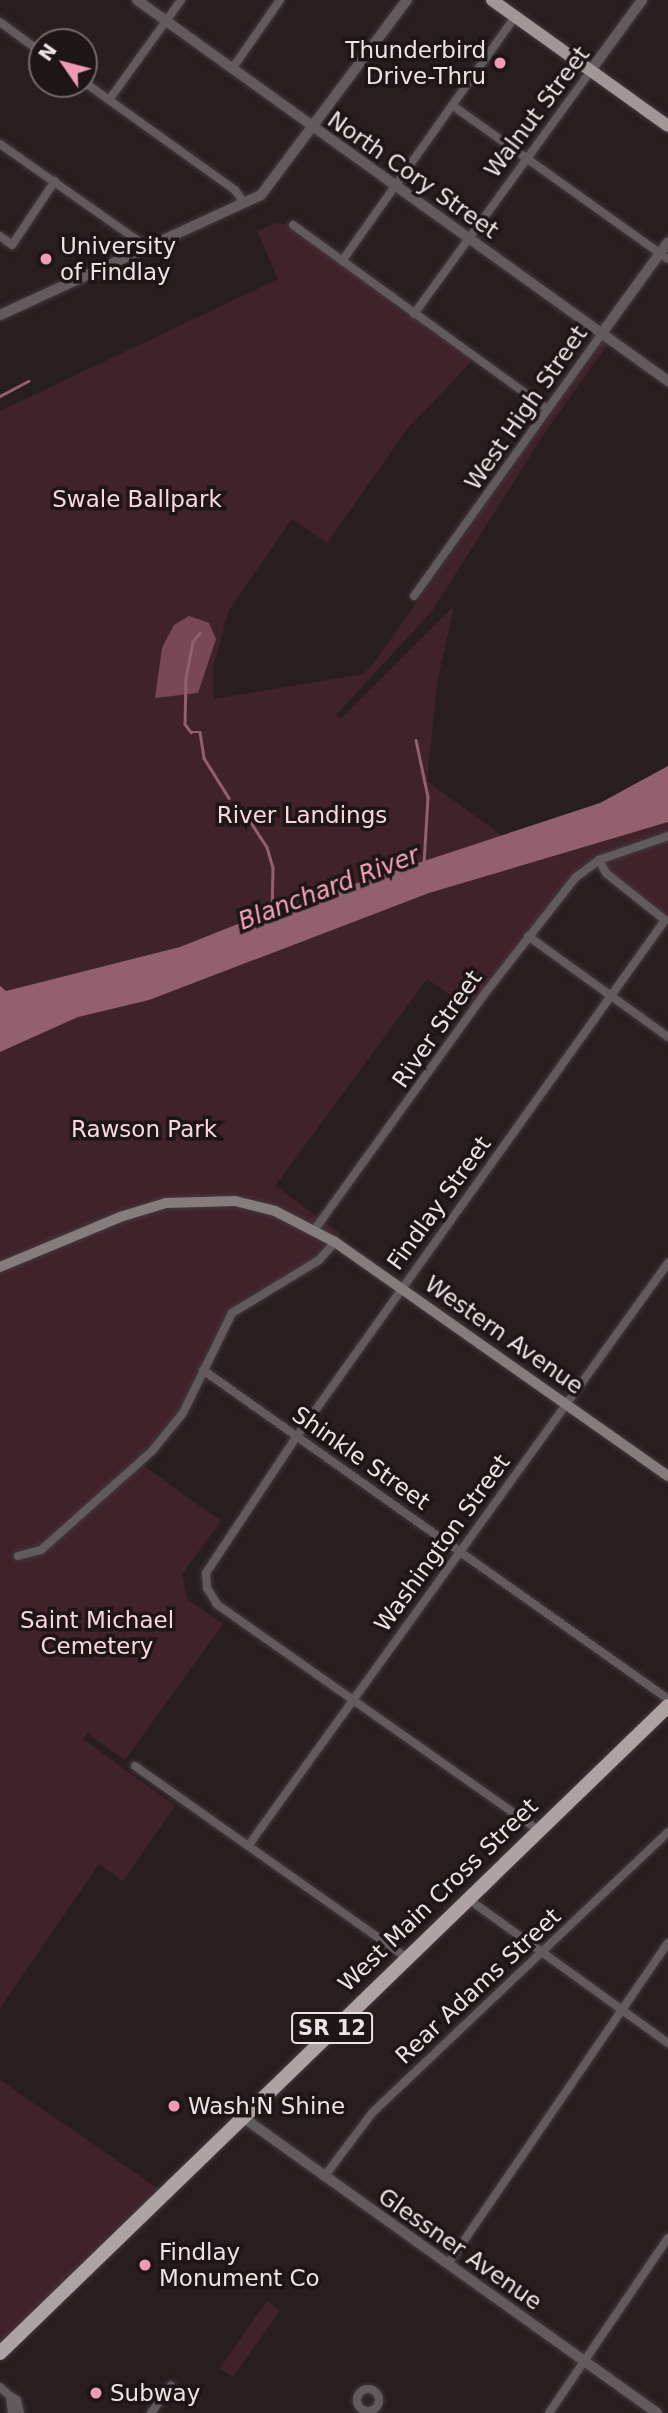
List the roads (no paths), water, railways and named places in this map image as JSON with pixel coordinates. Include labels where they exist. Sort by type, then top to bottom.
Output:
[{"type":"highway","name":"West Main Cross Street","points":[[0,2353],[241,2116],[668,1706]]},
{"type":"main road","points":[[492,0],[668,126]]},
{"type":"main road","name":"Western Avenue","points":[[0,1267],[120,1217],[166,1203],[200,1199],[248,1204],[315,1229],[668,1476]]},
{"type":"street","name":"North Cory Street","points":[[137,0],[668,381]]},
{"type":"street","points":[[109,100],[181,0]]},
{"type":"street","points":[[232,69],[280,0]]},
{"type":"street","points":[[0,315],[266,191],[407,0]]},
{"type":"street","name":"Walnut Street","points":[[414,314],[642,0]]},
{"type":"street","points":[[342,261],[515,17]]},
{"type":"street","points":[[0,22],[28,43]]},
{"type":"street","points":[[98,92],[235,190],[244,203]]},
{"type":"street","points":[[452,106],[664,255]]},
{"type":"street","points":[[0,145],[148,247]]},
{"type":"street","points":[[0,236],[12,245],[55,181]]},
{"type":"street","points":[[293,225],[547,410]]},
{"type":"street","name":"West High Street","points":[[414,596],[601,334],[664,255],[668,242]]},
{"type":"street","name":"River Street","points":[[315,1229],[528,936],[575,878],[599,860],[668,836]]},
{"type":"street","name":"Findlay Street","points":[[352,1699],[217,1604],[207,1588],[211,1560],[296,1436],[664,920],[606,873],[599,860]]},
{"type":"street","points":[[528,936],[668,1037]]},
{"type":"street","points":[[18,1556],[41,1550],[140,1463],[183,1413],[232,1313],[319,1260],[335,1242]]},
{"type":"street","name":"Washington Street","points":[[248,1846],[668,1263]]},
{"type":"street","name":"Shinkle Street","points":[[203,1370],[668,1699]]},
{"type":"street","points":[[352,1699],[538,1830]]},
{"type":"street","points":[[135,1766],[406,1957]]},
{"type":"street","name":"Rear Adams Street","points":[[324,2177],[372,2113],[668,1832]]},
{"type":"street","points":[[467,1898],[668,2043]]},
{"type":"street","points":[[448,2264],[668,1943]]},
{"type":"street","name":"Glessner Avenue","points":[[241,2116],[657,2413]]},
{"type":"street","points":[[549,2413],[668,2238]]},
{"type":"street","points":[[151,2413],[171,2385]]},
{"type":"street","points":[[0,2387],[17,2400],[20,2413]]},
{"type":"street","points":[[10,2396],[12,2413]]},
{"type":"waterway","points":[[0,396],[28,381]]},
{"type":"waterway","points":[[200,633],[193,642],[186,678],[185,724],[191,732],[200,732],[204,758],[229,798]]},
{"type":"waterway","name":"Blanchard River","points":[[416,740],[428,797],[424,864]]},
{"type":"waterway","name":"Blanchard River","points":[[250,821],[267,847],[273,868],[272,913]]},
{"type":"place","name":"Thunderbird Drive-Thru","points":[[500,63]]},
{"type":"place","name":"University of Findlay","points":[[46,259]]},
{"type":"place","name":"Wash'N Shine","points":[[174,2106]]},
{"type":"place","name":"Findlay Monument Co","points":[[145,2265]]},
{"type":"place","name":"Subway","points":[[96,2393]]},
{"type":"park label","name":"Swale Ballpark","points":[[137,499]]},
{"type":"park label","name":"River Landings","points":[[302,815]]},
{"type":"park label","name":"Rawson Park","points":[[144,1129]]},
{"type":"park label","name":"Saint Michael Cemetery","points":[[97,1633]]}]
